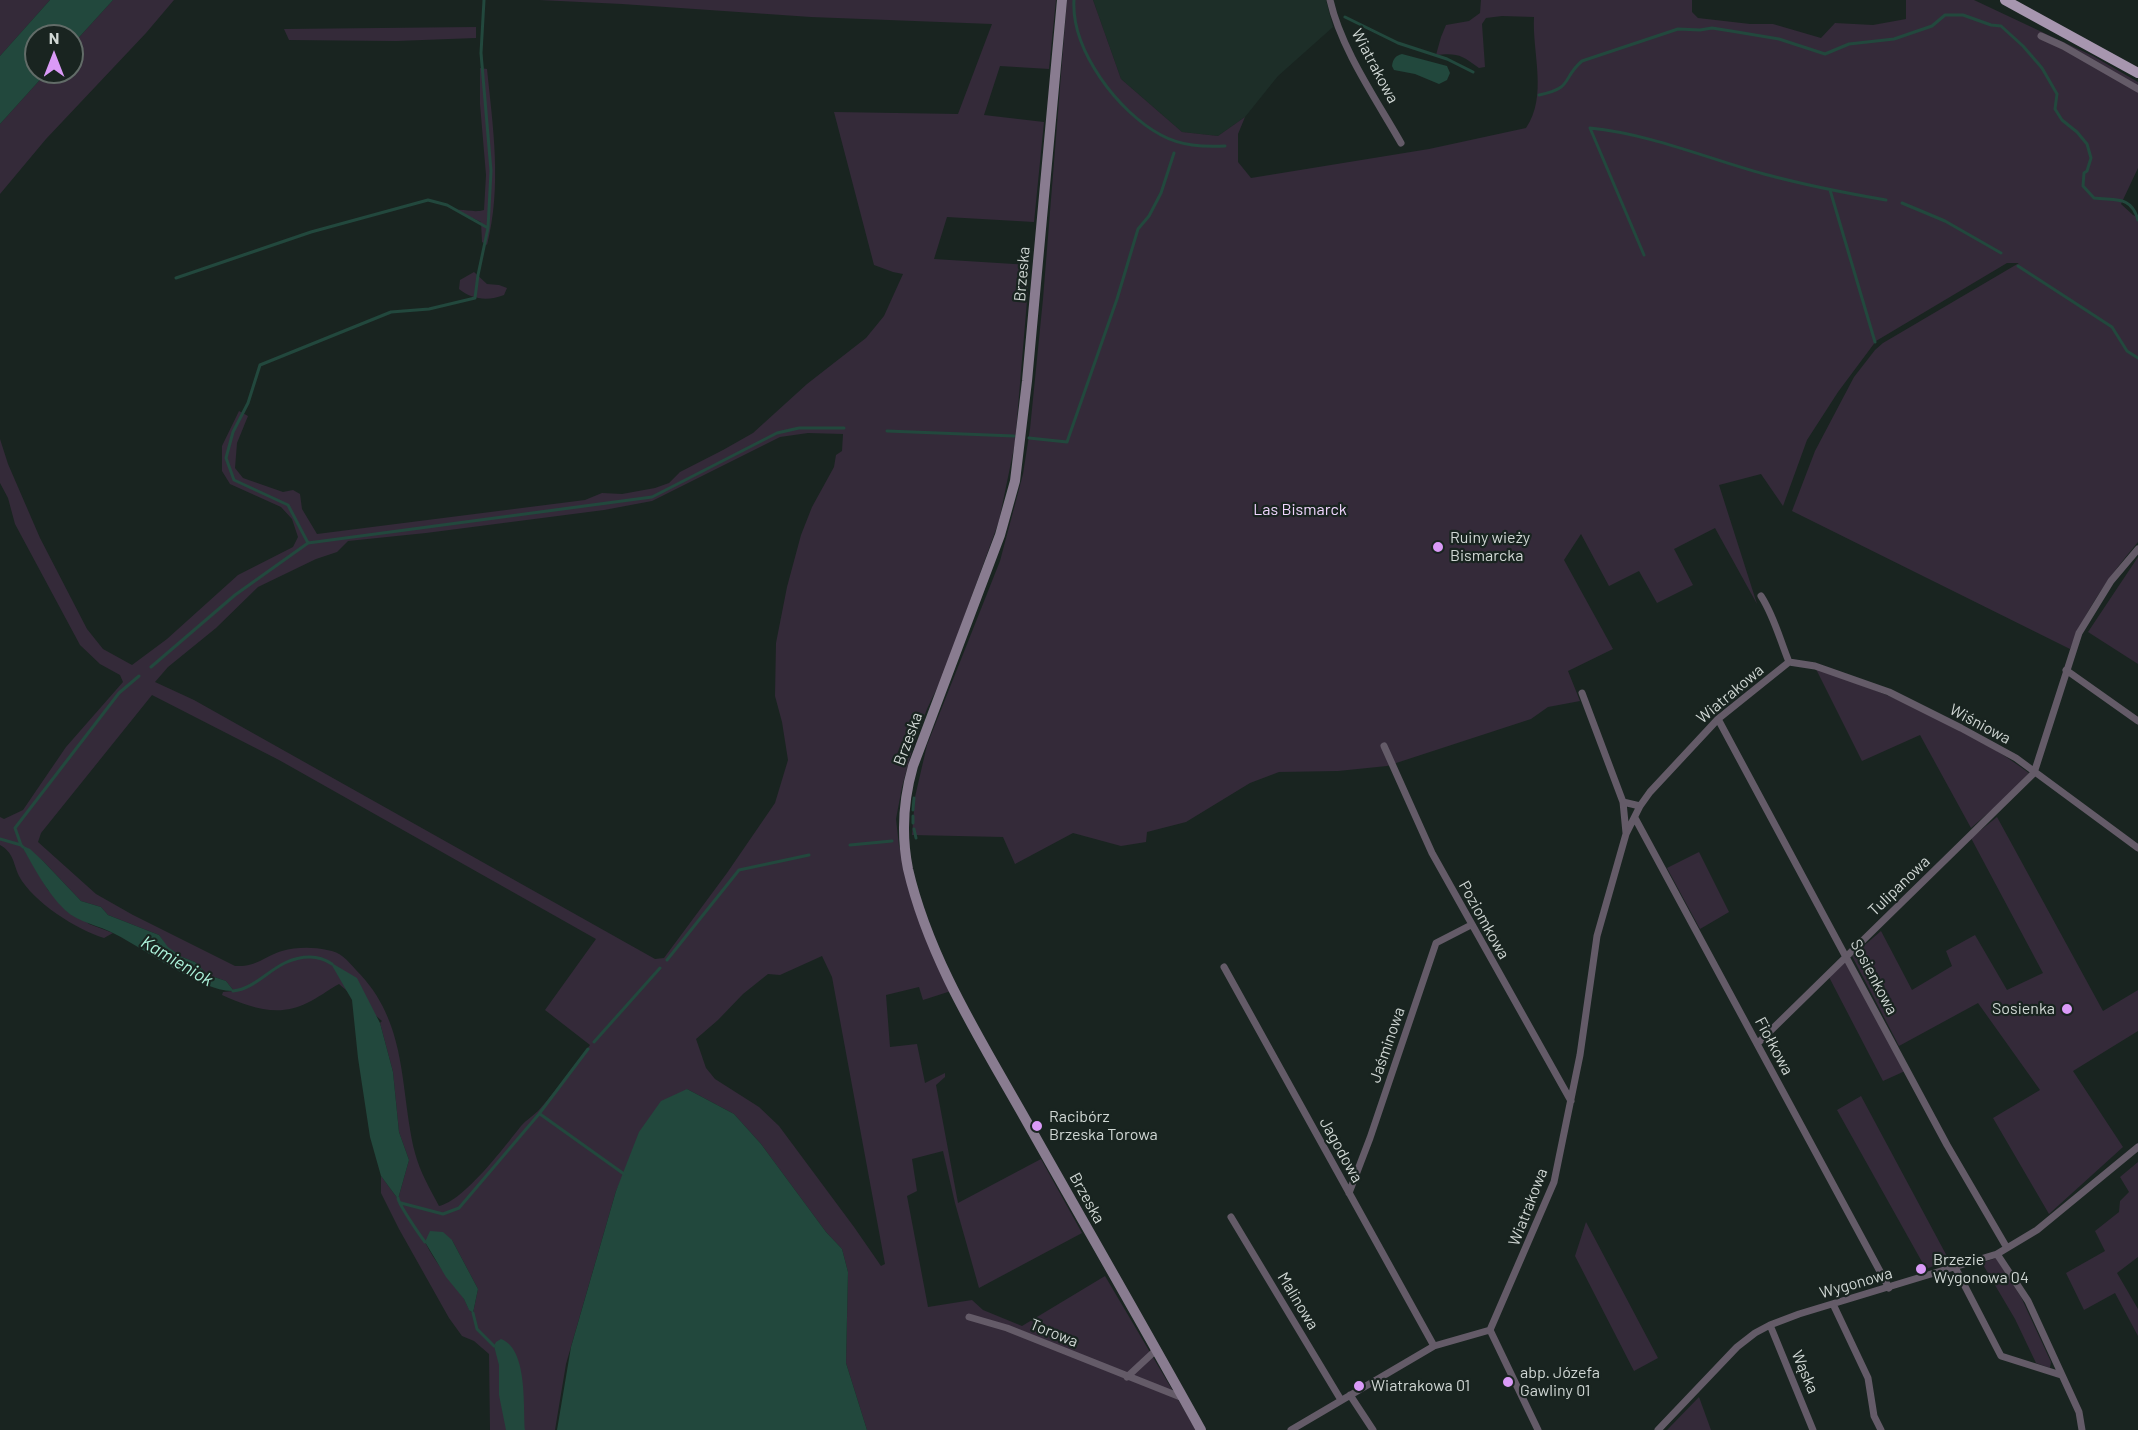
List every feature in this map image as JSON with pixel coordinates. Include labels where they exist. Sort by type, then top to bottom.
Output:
[{"type":"main road","points":[[2006,0],[2138,73]]},
{"type":"street","name":"Brzeska","points":[[1062,0],[1016,481],[1000,535],[913,766],[905,802],[903,827],[908,867],[917,903],[958,998],[1201,1430]]},
{"type":"street","name":"Wiatrakowa","points":[[1330,0],[1346,43],[1401,143]]},
{"type":"street","points":[[2041,36],[2138,88]]},
{"type":"street","points":[[2034,773],[2079,633],[2112,581],[2138,549]]},
{"type":"street","points":[[1761,596],[1771,611],[1789,663]]},
{"type":"street","name":"Wiatrakowa","points":[[1491,1330],[1554,1182],[1582,1044],[1597,936],[1626,834],[1650,792],[1718,719],[1789,663]]},
{"type":"street","name":"Wiśniowa","points":[[1789,663],[1815,666],[1889,692],[1961,728],[2007,753],[2138,848]]},
{"type":"street","points":[[2066,670],[2138,721]]},
{"type":"street","name":"Wiatrakowa","points":[[1582,693],[1623,802],[1626,834]]},
{"type":"street","name":"Sosienkowa","points":[[1718,719],[1947,1145],[2007,1248]]},
{"type":"street","name":"Poziomkowa","points":[[1384,746],[1432,854],[1571,1101]]},
{"type":"street","name":"Tulipanowa","points":[[1758,1043],[2034,773]]},
{"type":"street","points":[[1623,802],[1640,806]]},
{"type":"street","name":"Fiołkowa","points":[[1635,818],[1889,1288]]},
{"type":"street","name":"Jaśminowa","points":[[1349,1193],[1436,943],[1471,924]]},
{"type":"street","name":"Jagodowa","points":[[1224,967],[1434,1347]]},
{"type":"street","name":"Wygonowa","points":[[1658,1430],[1737,1347],[1755,1333],[1770,1325],[1833,1304],[1997,1254],[2037,1230],[2138,1147]]},
{"type":"street","name":"Malinowa","points":[[1231,1216],[1341,1400]]},
{"type":"street","points":[[1997,1254],[2028,1301],[2079,1412],[2082,1430]]},
{"type":"street","points":[[1955,1267],[2001,1356],[2061,1375]]},
{"type":"street","points":[[1833,1304],[1868,1378],[1874,1416],[1881,1430]]},
{"type":"street","name":"Torowa","points":[[969,1317],[1007,1328],[1183,1398]]},
{"type":"street","name":"Wąska","points":[[1770,1325],[1813,1430]]},
{"type":"street","points":[[1291,1430],[1434,1347],[1491,1330],[1538,1430]]},
{"type":"street","points":[[1127,1377],[1156,1350]]},
{"type":"street","points":[[1350,1395],[1373,1430]]},
{"type":"shaded area","points":[[1093,0],[1326,0],[1333,27],[1278,76],[1245,117],[1218,136],[1182,132],[1121,79]]},
{"type":"green space","points":[[0,0],[50,0],[29,24],[24,24],[24,29],[0,56]]},
{"type":"green space","points":[[113,0],[174,0],[46,139],[0,194],[0,124],[36,84],[84,84],[84,32]]},
{"type":"green space","points":[[539,0],[1056,0],[1049,69],[1000,66],[984,115],[1044,122],[1034,222],[947,217],[934,259],[1030,265],[1015,443],[999,521],[942,678],[914,743],[896,819],[899,846],[951,991],[923,1000],[919,987],[886,995],[890,1047],[917,1044],[925,1083],[945,1073],[945,1077],[936,1085],[958,1203],[1041,1159],[1082,1233],[979,1288],[943,1151],[912,1159],[917,1191],[907,1196],[928,1307],[972,1300],[983,1310],[1022,1326],[1105,1276],[1196,1430],[867,1430],[846,1363],[848,1272],[842,1249],[826,1232],[761,1144],[734,1114],[687,1089],[624,1174],[616,1191],[566,1364],[555,1430],[490,1430],[489,1354],[474,1341],[462,1336],[449,1318],[381,1193],[381,1176],[398,1199],[409,1160],[399,1132],[393,1072],[380,1023],[382,1021],[339,984],[307,1003],[285,1010],[253,1007],[222,995],[223,992],[234,991],[226,981],[208,975],[195,962],[167,947],[159,935],[108,915],[101,907],[81,901],[43,861],[22,846],[48,890],[89,924],[113,933],[104,938],[81,929],[57,914],[34,896],[19,876],[11,855],[0,845],[0,817],[4,819],[23,810],[66,747],[123,682],[120,675],[100,664],[80,645],[15,524],[8,498],[0,483],[0,439],[8,464],[40,538],[87,629],[103,649],[132,665],[167,639],[238,575],[293,547],[298,537],[292,519],[281,507],[230,484],[222,471],[222,446],[239,411],[248,416],[237,443],[235,468],[243,478],[283,492],[293,490],[300,494],[302,509],[317,534],[585,500],[602,493],[622,494],[669,483],[680,472],[753,433],[807,384],[866,338],[884,316],[903,274],[874,265],[834,112],[958,114],[992,24],[811,17]],"holes":[[[808,433],[843,434],[842,451],[836,455],[834,467],[812,507],[801,535],[787,587],[776,643],[775,696],[788,760],[775,803],[664,958],[655,959],[194,700],[155,682],[168,667],[216,628],[258,587],[316,559],[337,552],[348,541],[604,510],[652,501],[780,437]],[[152,695],[279,760],[596,939],[545,1010],[590,1045],[545,1103],[521,1126],[472,1184],[449,1202],[439,1206],[422,1174],[415,1153],[394,1034],[373,990],[347,960],[332,951],[299,948],[275,953],[249,965],[235,966],[96,894],[38,842],[41,833]],[[822,956],[832,977],[885,1264],[881,1266],[779,1126],[759,1107],[715,1079],[706,1068],[696,1039],[743,994],[768,974],[780,975]],[[452,1240],[478,1289],[473,1313],[425,1242]]]},
{"type":"green space","name":"Las Bismarck","points":[[1067,0],[1093,0],[1121,79],[1182,132],[1218,136],[1245,117],[1238,134],[1238,162],[1251,178],[1429,149],[1526,128],[1533,116],[1538,88],[1534,17],[1486,18],[1482,24],[1485,67],[1479,68],[1459,56],[1436,55],[1446,25],[1469,21],[1480,13],[1481,0],[1692,0],[1692,12],[1698,18],[1750,24],[1773,24],[1821,38],[1835,23],[1873,25],[1906,19],[1906,0],[1974,0],[2093,56],[2138,82],[2138,168],[2121,204],[2138,217],[2138,542],[2100,593],[2083,620],[2070,649],[1792,511],[1815,451],[1854,377],[1875,350],[1883,343],[2019,263],[2007,263],[1876,341],[1838,392],[1807,440],[1783,506],[1761,474],[1719,485],[1757,604],[1715,528],[1674,549],[1693,585],[1657,603],[1639,571],[1609,586],[1581,534],[1564,560],[1613,649],[1568,671],[1580,701],[1548,707],[1531,719],[1387,766],[1338,771],[1279,772],[1250,783],[1186,822],[1147,832],[1146,842],[1121,846],[1073,833],[1015,864],[1003,837],[912,835],[915,797],[927,745],[1000,561],[1023,474],[1030,429],[1043,299]]},
{"type":"green space","points":[[476,27],[476,38],[396,41],[289,40],[284,29]]},
{"type":"green space","points":[[480,68],[487,69],[495,157],[492,223],[487,245],[482,242],[481,222],[455,210],[484,210],[486,175],[480,104]]},
{"type":"green space","points":[[474,272],[487,284],[507,288],[504,295],[481,298],[464,293],[459,289],[460,280]]},
{"type":"green space","points":[[2138,557],[2138,664],[2088,632]]},
{"type":"green space","points":[[1816,669],[1926,712],[1979,740],[2029,773],[2010,794],[1971,828],[1920,735],[1862,761]]},
{"type":"green space","points":[[1997,817],[2103,1011],[2138,990],[2138,1031],[2073,1071],[2123,1147],[2049,1214],[1993,1118],[2040,1090],[1978,1003],[1899,1046],[1852,956],[1881,931],[1912,990],[1952,966],[1946,951],[1975,935],[2007,990],[2043,973],[1971,838]]},
{"type":"green space","points":[[1699,852],[1729,912],[1700,929],[1667,868]]},
{"type":"green space","points":[[1844,963],[1847,963],[1905,1071],[1883,1081],[1829,977]]},
{"type":"green space","points":[[1861,1096],[1949,1260],[1926,1269],[1837,1110]]},
{"type":"green space","points":[[2138,1162],[2138,1257],[2117,1273],[2138,1309],[2138,1336],[2115,1293],[2084,1310],[2066,1273],[2105,1251],[2095,1231],[2119,1212],[2120,1201],[2129,1192],[2120,1177]]},
{"type":"green space","points":[[1586,1222],[1658,1358],[1634,1371],[1575,1256]]},
{"type":"green space","points":[[1996,1258],[2021,1297],[2051,1362],[2050,1368],[2036,1363],[2015,1319],[1982,1263]]},
{"type":"green space","points":[[1699,1397],[1711,1430],[1667,1430]]},
{"type":"water","points":[[50,0],[113,0],[84,32],[84,24],[29,24]]},
{"type":"water","points":[[24,29],[24,84],[36,84],[0,124],[0,56]]},
{"type":"water","points":[[1402,54],[1447,66],[1450,73],[1447,80],[1439,84],[1415,74],[1394,70],[1392,66],[1394,60]]},
{"type":"water","points":[[21,845],[30,849],[43,861],[81,901],[101,907],[108,915],[159,935],[168,947],[182,957],[195,962],[208,975],[226,981],[234,991],[222,990],[191,978],[115,934],[83,921],[65,910],[46,887]]},
{"type":"water","points":[[330,962],[357,978],[380,1023],[393,1072],[399,1132],[409,1160],[398,1199],[381,1176],[370,1137],[352,1000]]},
{"type":"water","points":[[687,1089],[734,1114],[761,1144],[826,1232],[842,1249],[848,1272],[846,1363],[867,1430],[557,1430],[571,1347],[616,1191],[639,1132],[661,1101]]},
{"type":"water","points":[[430,1231],[443,1232],[452,1240],[478,1289],[473,1313],[446,1277],[425,1242]]},
{"type":"water","points":[[501,1339],[510,1345],[520,1366],[524,1393],[525,1430],[506,1430],[499,1395],[499,1365],[494,1346]]},
{"type":"waterway","points":[[176,278],[311,232],[428,200],[447,205],[488,228],[491,171],[481,53],[484,0]]},
{"type":"waterway","points":[[1074,0],[1075,19],[1080,39],[1089,59],[1100,78],[1129,111],[1145,125],[1176,142],[1200,146],[1225,146]]},
{"type":"waterway","points":[[1539,95],[1562,86],[1582,61],[1678,29],[1712,28],[1779,39],[1825,54],[1849,44],[1894,39],[1932,26],[1945,15],[1963,15],[1991,25],[2001,26],[2042,68],[2057,94],[2055,109],[2062,120],[2087,144],[2091,158],[2087,171],[2084,173],[2083,186],[2094,198],[2127,203],[2135,212],[2138,220]]},
{"type":"waterway","points":[[1345,17],[1398,43],[1447,59],[1473,72]]},
{"type":"waterway","points":[[1644,255],[1590,128],[1634,135],[1795,182],[1886,200]]},
{"type":"waterway","points":[[1029,438],[1067,442],[1117,299],[1138,229],[1149,216],[1161,193],[1174,153]]},
{"type":"waterway","points":[[1830,190],[1875,342]]},
{"type":"waterway","points":[[1902,203],[1945,221],[2001,253]]},
{"type":"waterway","points":[[151,667],[235,595],[308,543],[288,505],[234,480],[226,458],[233,432],[248,403],[260,365],[391,312],[429,309],[475,298],[488,228]]},
{"type":"waterway","points":[[2018,266],[2112,327],[2127,351],[2138,358]]},
{"type":"waterway","points":[[308,543],[652,497],[777,433],[799,428],[844,428]]},
{"type":"waterway","points":[[887,431],[1014,436]]},
{"type":"waterway","points":[[21,845],[15,828],[119,693],[139,676]]},
{"type":"waterway","points":[[913,810],[914,798]]},
{"type":"waterway","points":[[913,816],[913,823]]},
{"type":"waterway","points":[[914,829],[916,838]]},
{"type":"waterway","name":"Kamieniok","points":[[0,839],[23,847]]},
{"type":"waterway","points":[[850,845],[892,841]]},
{"type":"waterway","points":[[667,960],[739,870],[809,855]]},
{"type":"waterway","name":"Kamieniok","points":[[233,991],[243,989],[278,967],[298,958],[316,958],[332,964]]},
{"type":"waterway","points":[[594,1042],[660,968]]},
{"type":"waterway","points":[[401,1203],[443,1214],[459,1208],[539,1114],[588,1049]]},
{"type":"waterway","points":[[540,1114],[624,1174]]},
{"type":"waterway","name":"Kamieniok","points":[[398,1198],[405,1213],[425,1242]]},
{"type":"waterway","name":"Kamieniok","points":[[473,1313],[477,1329],[494,1346]]},
{"type":"place","name":"Ruiny wieży Bismarcka","points":[[1438,547]]},
{"type":"place","name":"Sosienka","points":[[2067,1009]]},
{"type":"place","name":"Racibórz Brzeska Torowa","points":[[1037,1126]]},
{"type":"place","name":"Brzezie Wygonowa 04","points":[[1921,1269]]},
{"type":"place","name":"abp. Józefa Gawliny 01","points":[[1508,1382]]},
{"type":"place","name":"Wiatrakowa 01","points":[[1359,1386]]}]
